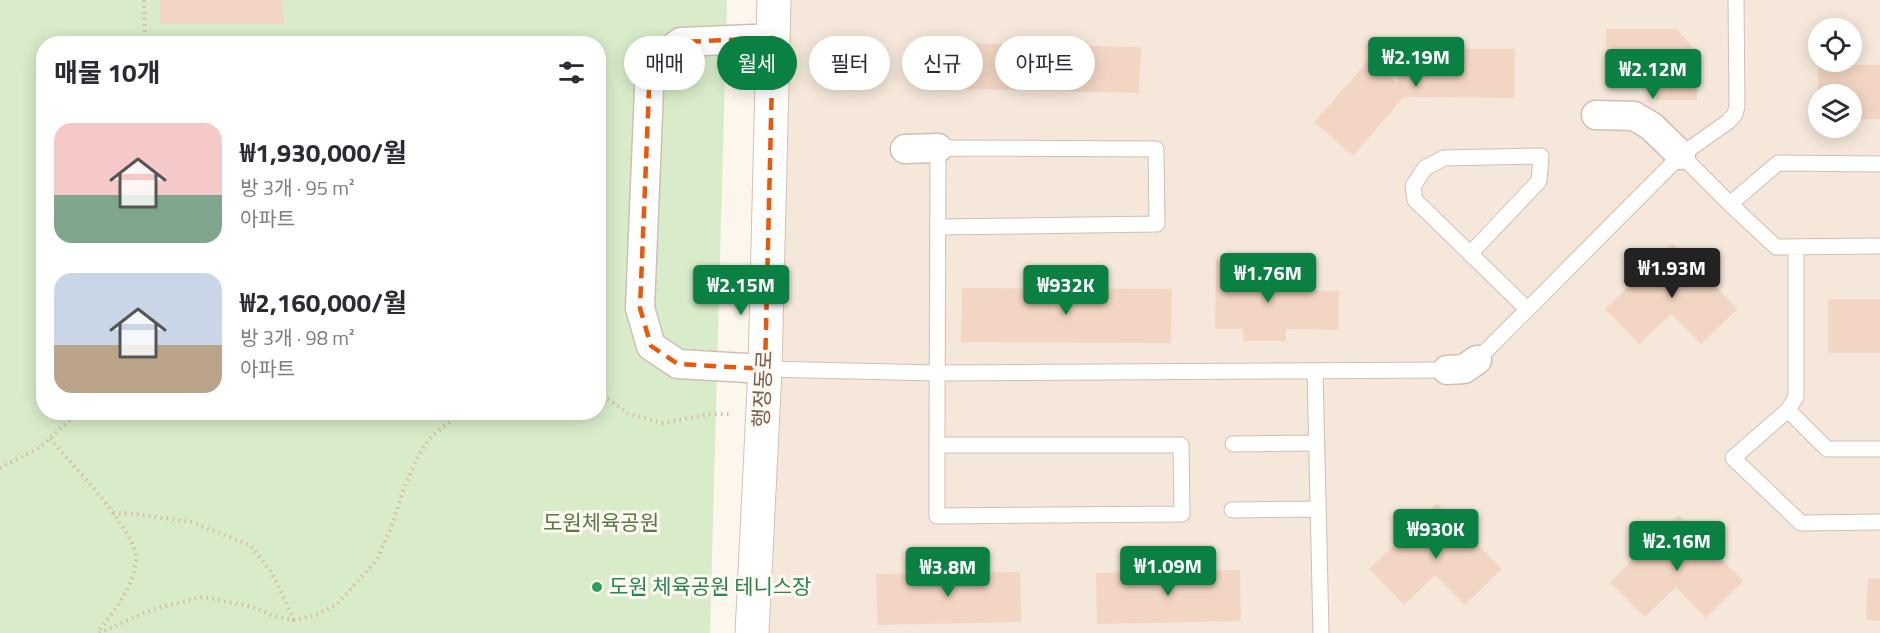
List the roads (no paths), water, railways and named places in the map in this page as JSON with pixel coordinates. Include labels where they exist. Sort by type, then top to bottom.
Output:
[{"type":"street","name":"행정동로","points":[[773,36],[774,0]]},
{"type":"street","points":[[717,40],[681,42],[650,65],[640,308],[651,346],[678,364],[765,369]]},
{"type":"street","name":"행정동로","points":[[752,633],[765,369],[772,90]]},
{"type":"street","points":[[1596,115],[1634,116],[1651,126],[1681,155]]},
{"type":"street","points":[[904,149],[938,148]]},
{"type":"street","points":[[1447,370],[1464,369],[1477,360]]},
{"type":"lane","points":[[1477,360],[1681,155],[1729,121],[1735,114],[1737,106],[1736,0]]},
{"type":"lane","points":[[937,445],[1181,445],[1182,514],[937,516],[937,445],[938,373],[938,227],[938,148],[1156,148],[1157,224],[938,227]]},
{"type":"lane","points":[[1681,155],[1776,247],[1880,246]]},
{"type":"lane","points":[[1470,254],[1539,181],[1540,156],[1444,158],[1425,168],[1413,186],[1415,200],[1470,254],[1527,309]]},
{"type":"lane","points":[[1730,204],[1778,163],[1880,164]]},
{"type":"lane","points":[[1796,247],[1796,397],[1788,410],[1733,458],[1801,523],[1880,522]]},
{"type":"lane","points":[[765,369],[938,373],[1447,370]]},
{"type":"lane","points":[[1316,371],[1321,633]]},
{"type":"lane","points":[[1788,410],[1827,449],[1880,449]]},
{"type":"lane","points":[[1233,444],[1317,443]]},
{"type":"lane","points":[[1232,510],[1318,509]]},
{"type":"place","name":"도원 체육공원 테니스장","points":[[597,587]]},
{"type":"park label","name":"도원체육공원","points":[[601,523]]}]
